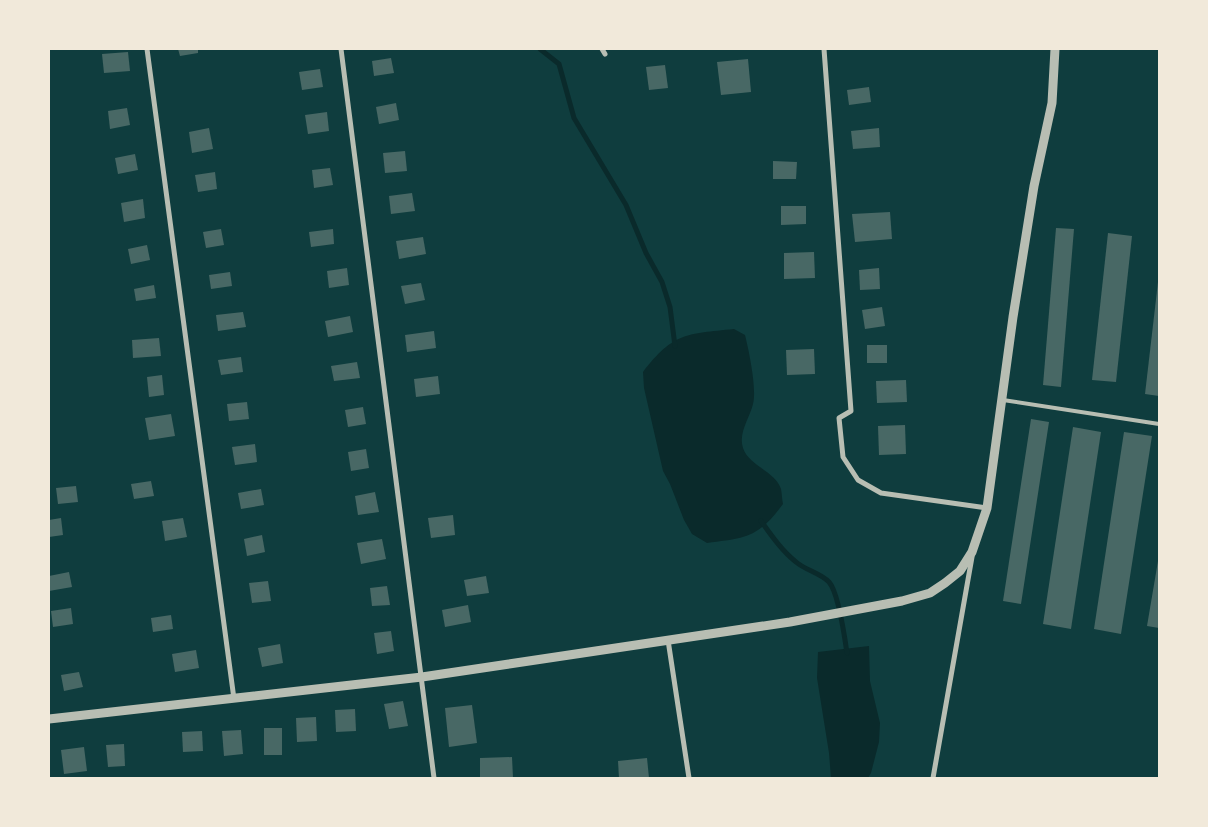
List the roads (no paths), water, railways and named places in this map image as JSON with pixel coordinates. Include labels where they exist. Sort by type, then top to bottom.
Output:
[{"type":"street","points":[[147,49],[234,699]]},
{"type":"street","points":[[341,49],[434,778]]},
{"type":"street","points":[[824,49],[851,411],[839,418],[843,456],[858,480],[881,493],[987,508]]},
{"type":"street","points":[[933,778],[972,552],[987,508],[1000,400],[1034,186],[1052,103],[1054,49]]},
{"type":"street","points":[[49,719],[422,677],[790,622],[902,601],[930,593],[945,584],[960,571],[972,552]]},
{"type":"street","points":[[668,640],[689,778]]},
{"type":"lane","points":[[1000,400],[1159,424]]},
{"type":"water","points":[[734,329],[745,335],[754,389],[753,404],[742,437],[743,448],[751,459],[778,483],[781,489],[783,504],[766,524],[758,530],[732,540],[707,543],[692,534],[663,471],[644,388],[643,372],[664,349],[682,337],[704,332]]},
{"type":"water","points":[[869,646],[870,681],[880,723],[879,742],[871,773],[868,778],[831,778],[817,678],[818,652]]},
{"type":"waterway","points":[[540,49],[559,64],[574,118],[626,205],[646,253],[662,282],[670,307],[675,346]]},
{"type":"waterway","points":[[761,521],[791,558],[829,582],[838,605],[847,653]]}]
